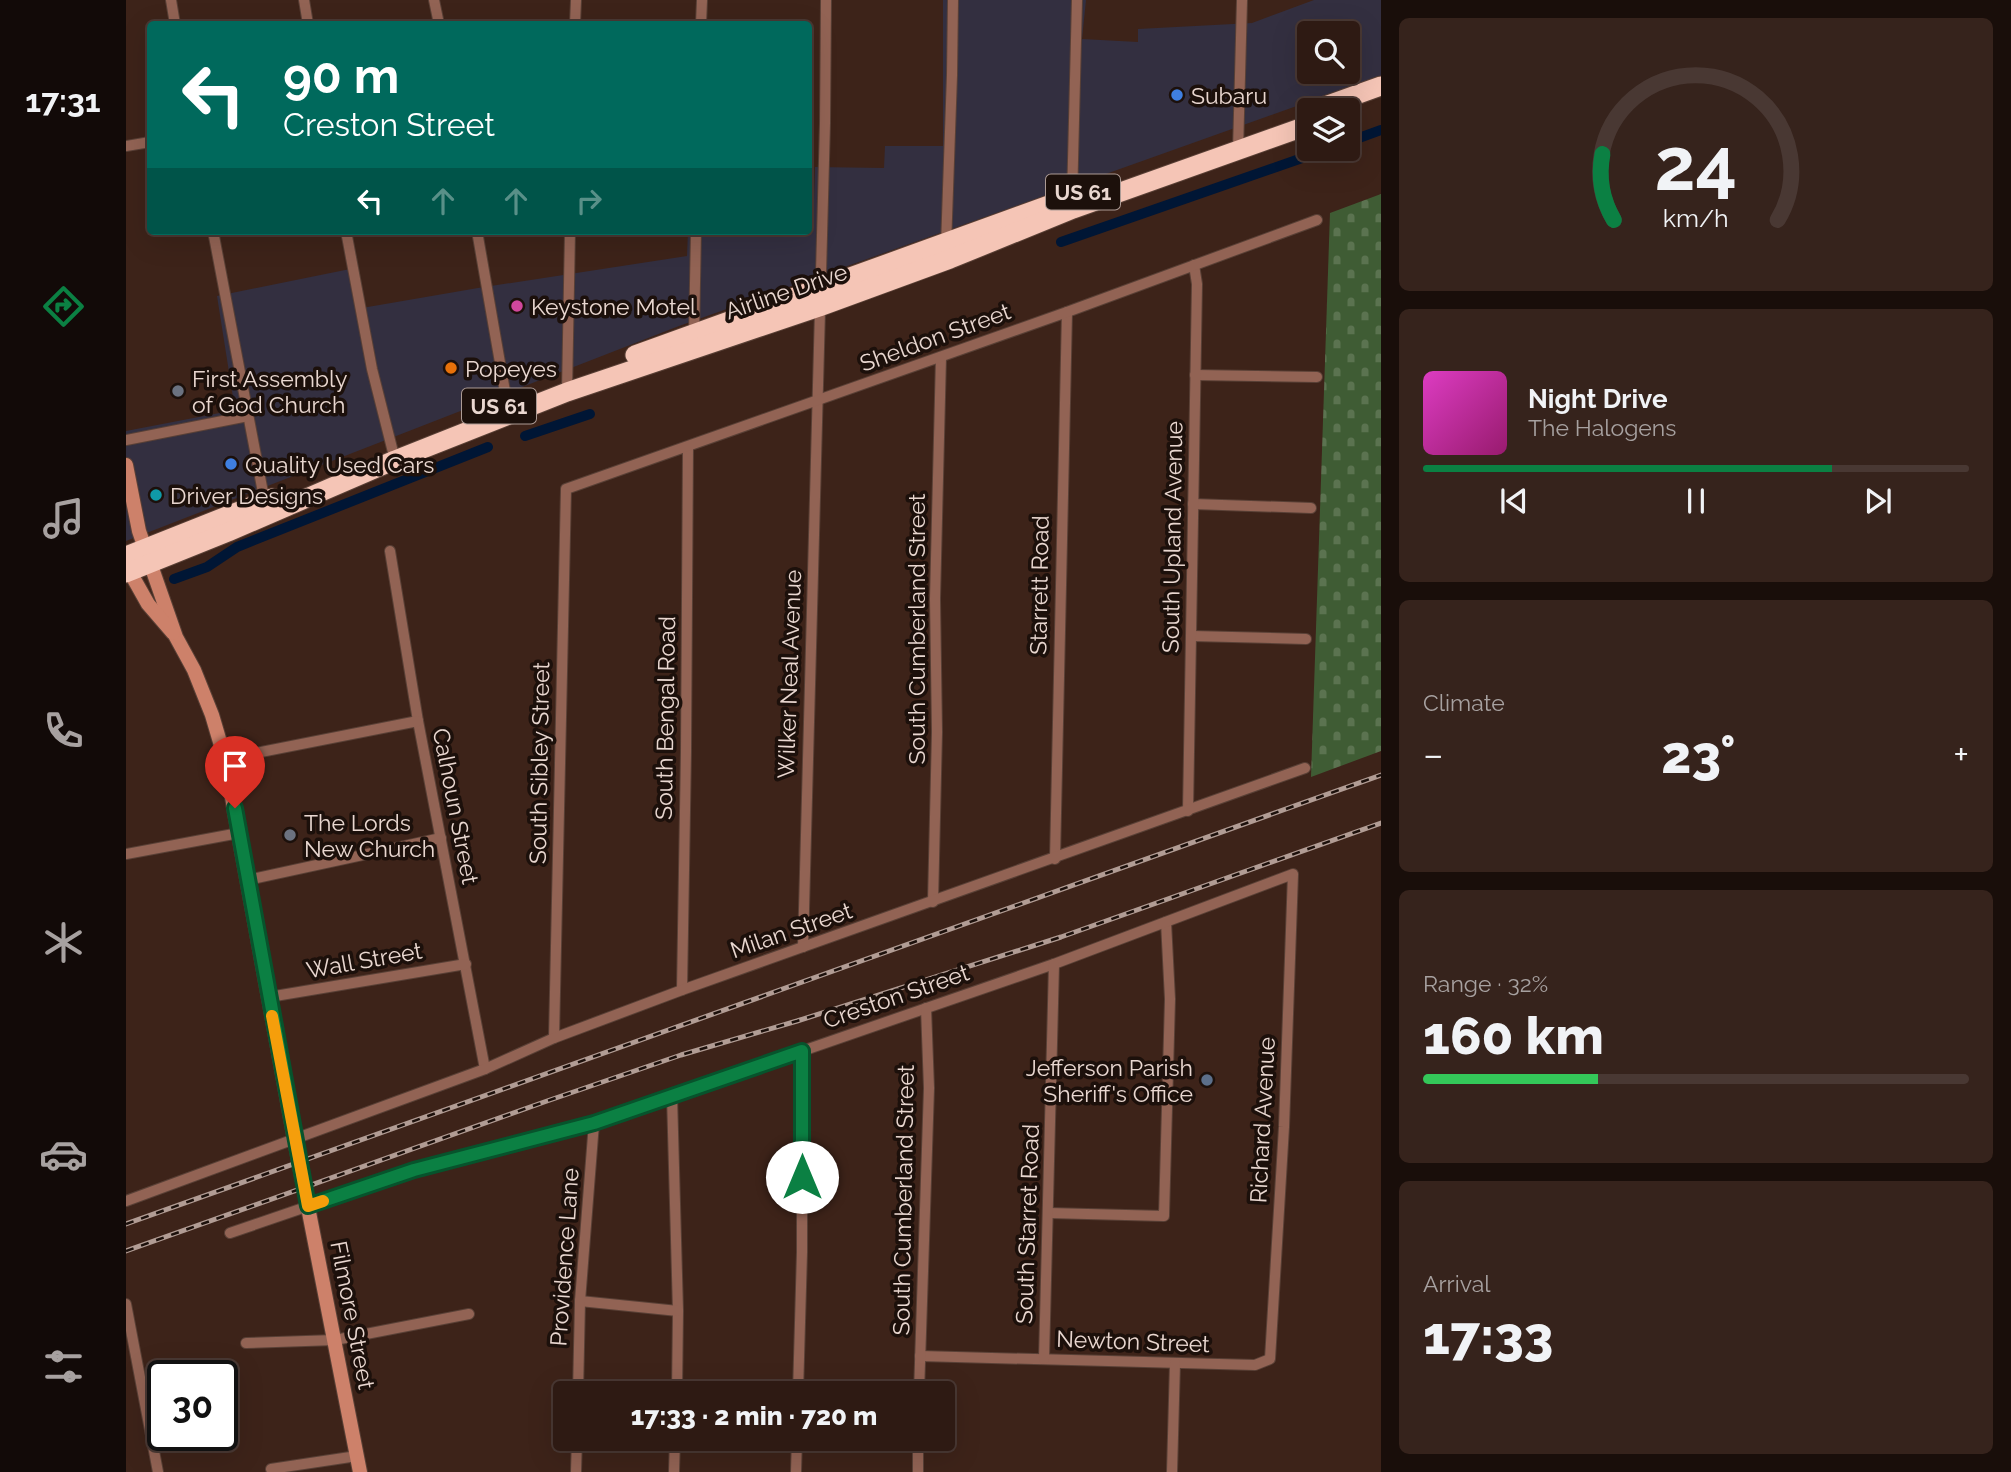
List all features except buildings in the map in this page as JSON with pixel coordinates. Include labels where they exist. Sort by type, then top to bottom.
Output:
[{"type":"highway","points":[[1360,99],[1381,86]]},
{"type":"highway","points":[[1360,104],[1381,100]]},
{"type":"highway","name":"Airline Drive","points":[[1238,144],[1297,117]]},
{"type":"highway","name":"Airline Drive","points":[[127,566],[567,386],[948,251],[1072,203],[1238,144],[1297,128]]},
{"type":"street","points":[[171,0],[174,21]]},
{"type":"street","points":[[304,0],[308,21]]},
{"type":"street","points":[[434,0],[438,21]]},
{"type":"street","points":[[575,21],[576,0]]},
{"type":"street","points":[[701,21],[702,0]]},
{"type":"street","name":"Wilker Neal Avenue","points":[[803,947],[826,0]]},
{"type":"street","points":[[948,251],[953,0]]},
{"type":"street","points":[[1072,203],[1077,0]]},
{"type":"street","points":[[1238,144],[1242,0]]},
{"type":"street","points":[[126,146],[147,142]]},
{"type":"street","name":"Sheldon Street","points":[[566,489],[1067,312],[1317,220]]},
{"type":"street","points":[[214,235],[267,507]]},
{"type":"street","points":[[347,235],[393,455]]},
{"type":"street","points":[[478,235],[508,409]]},
{"type":"street","points":[[567,386],[570,235]]},
{"type":"street","points":[[695,341],[696,235]]},
{"type":"street","name":"South Upland Avenue","points":[[1188,811],[1197,284],[1194,265]]},
{"type":"street","name":"Starrett Road","points":[[1055,859],[1067,312]]},
{"type":"street","name":"South Cumberland Street","points":[[933,902],[937,732],[935,585],[941,357]]},
{"type":"street","points":[[1195,375],[1317,377]]},
{"type":"street","points":[[126,440],[248,416]]},
{"type":"street","name":"South Bengal Road","points":[[682,990],[688,447]]},
{"type":"street","name":"Filmore Street","points":[[126,464],[135,515],[148,556],[177,637],[205,696],[225,759],[295,1141],[360,1472]]},
{"type":"street","name":"South Sibley Street","points":[[554,1038],[566,489]]},
{"type":"street","points":[[1193,504],[1311,508]]},
{"type":"street","name":"Calhoun Street","points":[[390,551],[418,722],[485,1069]]},
{"type":"street","name":"Filmore Street","points":[[127,566],[148,604],[177,637]]},
{"type":"street","points":[[1192,636],[1306,639]]},
{"type":"street","points":[[225,759],[418,722]]},
{"type":"street","name":"Milan Street","points":[[126,1201],[485,1069],[554,1038],[682,990],[1305,768]]},
{"type":"street","points":[[126,854],[239,833]]},
{"type":"street","points":[[248,880],[442,838]]},
{"type":"street","name":"Creston Street","points":[[230,1233],[414,1170],[594,1123],[1054,964],[1293,874]]},
{"type":"street","name":"Richard Avenue","points":[[1261,1363],[1270,1359],[1284,1127],[1293,874]]},
{"type":"street","points":[[1049,1213],[1164,1216],[1170,999],[1166,922]]},
{"type":"street","name":"Wall Street","points":[[269,997],[466,964]]},
{"type":"street","name":"South Starret Road","points":[[1044,1359],[1054,964]]},
{"type":"street","name":"South Cumberland Street","points":[[919,1381],[929,1088],[926,1008]]},
{"type":"street","points":[[798,1381],[802,1252],[802,1051]]},
{"type":"street","points":[[672,1096],[678,1311],[677,1381]]},
{"type":"street","name":"Providence Lane","points":[[578,1381],[580,1301],[594,1123]]},
{"type":"street","points":[[580,1301],[678,1311]]},
{"type":"street","points":[[126,1304],[158,1472]]},
{"type":"street","points":[[246,1343],[335,1340],[469,1314]]},
{"type":"street","name":"Newton Street","points":[[920,1356],[1255,1365],[1261,1363]]},
{"type":"street","points":[[1172,1472],[1175,1363]]},
{"type":"street","points":[[576,1472],[577,1451]]},
{"type":"street","points":[[674,1472],[675,1451]]},
{"type":"street","points":[[796,1472],[797,1451]]},
{"type":"street","points":[[918,1472],[919,1451]]},
{"type":"street","points":[[271,1469],[357,1456]]},
{"type":"shaded area","points":[[943,0],[1086,0],[1082,39],[1138,42],[1138,29],[1252,23],[1314,0],[1381,0],[1381,76],[1360,83],[1360,21],[1297,21],[1297,84],[1359,84],[1319,98],[1297,98],[1297,106],[679,326],[126,541],[126,431],[235,410],[217,296],[355,268],[362,308],[687,256],[688,235],[812,235],[815,167],[884,168],[885,146],[943,146]]},
{"type":"green space","points":[[1381,194],[1381,751],[1311,777],[1330,213]]},
{"type":"waterway","points":[[1360,138],[1381,130]]},
{"type":"waterway","points":[[1061,242],[1297,160]]},
{"type":"waterway","points":[[525,436],[590,414]]},
{"type":"waterway","points":[[174,579],[207,567],[237,547],[488,447]]},
{"type":"railway","points":[[126,1224],[1381,775]]},
{"type":"railway","points":[[126,1251],[681,1055],[1061,937],[1381,823]]},
{"type":"slow traffic","points":[[272,1016],[308,1206],[323,1201]]},
{"type":"place","name":"Subaru","points":[[1177,95]]},
{"type":"place","name":"Keystone Motel","points":[[517,306]]},
{"type":"place","name":"Popeyes","points":[[451,368]]},
{"type":"place","name":"First Assembly of God Church","points":[[178,391]]},
{"type":"place","name":"Quality Used Cars","points":[[231,464]]},
{"type":"place","name":"Driver Designs","points":[[156,495]]},
{"type":"place","name":"The Lords New Church","points":[[290,835]]},
{"type":"place","name":"Jefferson Parish Sheriff's Office","points":[[1207,1080]]},
{"type":"route","points":[[235,808],[308,1206],[414,1170],[594,1123],[802,1051],[802,1177]]}]
